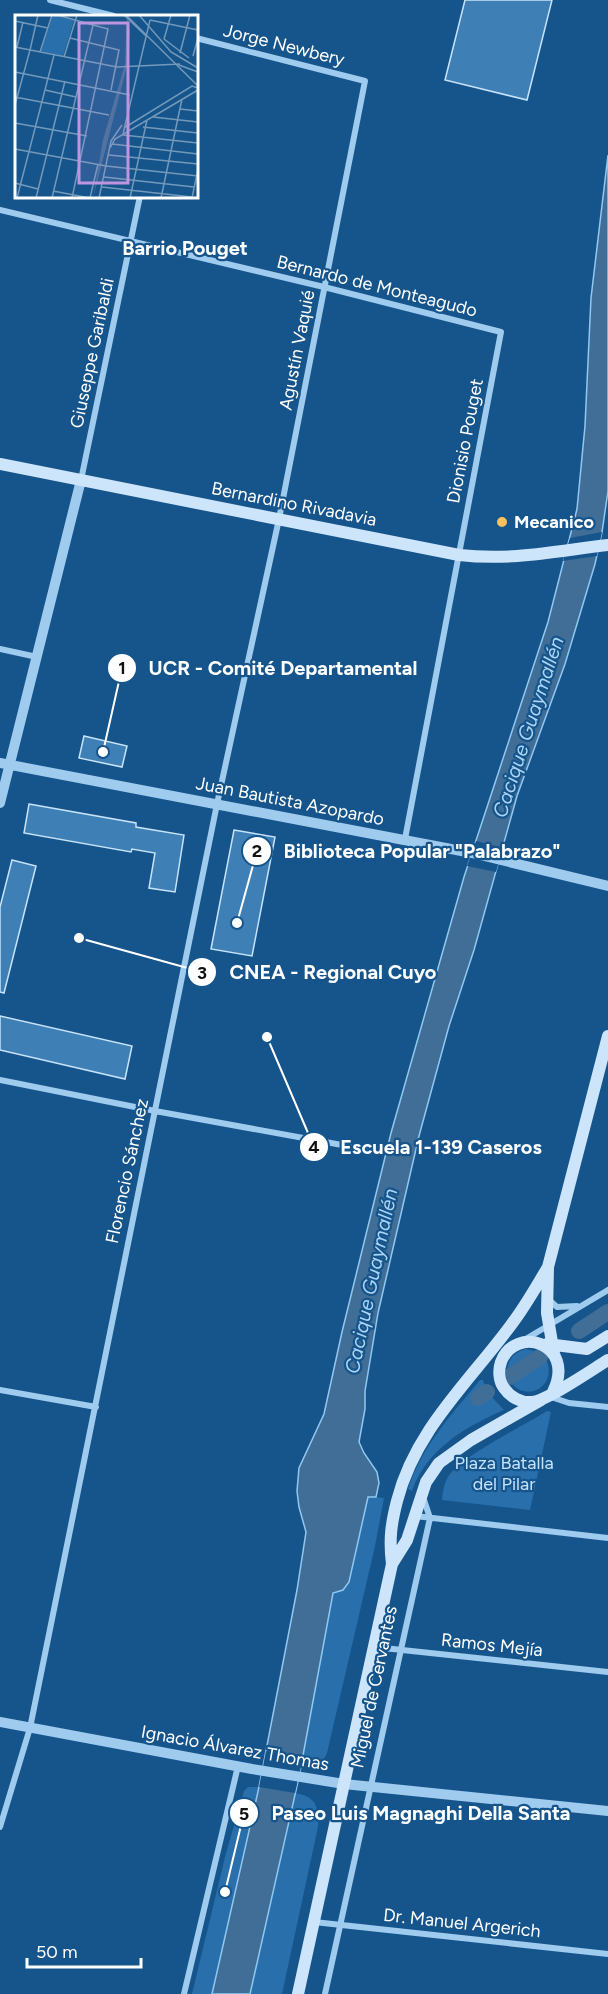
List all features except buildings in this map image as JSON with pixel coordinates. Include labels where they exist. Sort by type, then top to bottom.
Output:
[{"type":"main road","name":"Bernardino Rivadavia","points":[[0,464],[459,555],[507,558],[604,545]]},
{"type":"main road","points":[[511,1325],[510,1350],[499,1372],[500,1381],[510,1395],[524,1402],[547,1396],[560,1377],[549,1325],[548,1267],[608,1035]]},
{"type":"main road","points":[[451,1398],[511,1325],[548,1267]]},
{"type":"main road","points":[[451,1398],[484,1368],[525,1342],[538,1343],[553,1349],[587,1349],[608,1336]]},
{"type":"main road","name":"Miguel de Cervantes","points":[[392,1564],[406,1540],[430,1475],[444,1459],[471,1440],[608,1360]]},
{"type":"main road","name":"Miguel de Cervantes","points":[[298,1994],[392,1564],[390,1530],[399,1494],[408,1466],[451,1398]]},
{"type":"street","points":[[50,0],[110,15]]},
{"type":"street","name":"Jorge Newbery","points":[[198,39],[365,81]]},
{"type":"street","name":"Agustín Vaquié","points":[[279,519],[365,81]]},
{"type":"street","name":"Giuseppe Garibaldi","points":[[81,480],[140,198]]},
{"type":"street","name":"Bernardo de Monteagudo","points":[[0,210],[324,287],[501,332]]},
{"type":"street","name":"Dionisio Pouget","points":[[405,839],[501,332]]},
{"type":"street","points":[[0,803],[5,764],[38,657],[81,480]]},
{"type":"street","name":"Florencio Sánchez","points":[[0,1827],[30,1728],[217,804],[279,519]]},
{"type":"street","points":[[0,649],[38,657]]},
{"type":"street","name":"Juan Bautista Azopardo","points":[[5,764],[500,858],[608,886]]},
{"type":"street","points":[[0,1080],[375,1151]]},
{"type":"street","points":[[510,1350],[608,1290]]},
{"type":"street","points":[[547,1296],[553,1305],[561,1308],[586,1304]]},
{"type":"street","points":[[0,1390],[96,1407]]},
{"type":"street","points":[[547,1396],[568,1403],[608,1407]]},
{"type":"street","points":[[422,1493],[430,1518]]},
{"type":"street","points":[[414,1516],[608,1538]]},
{"type":"street","name":"Miguel de Cervantes","points":[[325,1994],[430,1518]]},
{"type":"street","name":"Ramos Mejía","points":[[374,1647],[608,1672]]},
{"type":"street","name":"Ignacio Álvarez Thomas","points":[[0,1722],[344,1784],[608,1811]]},
{"type":"street","points":[[184,1994],[238,1766]]},
{"type":"street","name":"Dr. Manuel Argerich","points":[[313,1922],[608,1953]]},
{"type":"green space","points":[[526,1349],[539,1352],[507,1373],[512,1357]]},
{"type":"green space","points":[[546,1359],[549,1368],[548,1377],[545,1384],[539,1388],[525,1391],[510,1382]]},
{"type":"green space","points":[[480,1380],[483,1380],[485,1387],[475,1395],[481,1400],[490,1395],[504,1410],[449,1441],[427,1463],[412,1491],[408,1489],[430,1445]]},
{"type":"green space","name":"Plaza Batalla del Pilar","points":[[547,1411],[551,1412],[530,1510],[442,1500],[446,1480],[458,1466],[481,1449]]},
{"type":"green space","points":[[368,1496],[384,1498],[327,1753],[317,1765],[301,1767],[333,1592],[338,1592],[349,1582]]},
{"type":"green space","points":[[248,1787],[259,1787],[212,1994],[192,1994],[226,1853],[244,1791]]},
{"type":"green space","points":[[295,1793],[308,1797],[315,1804],[318,1827],[282,1994],[250,1994]]},
{"type":"water","name":"Cacique Guaymallén","points":[[608,155],[608,491],[602,532],[595,564],[565,664],[517,796],[419,1136],[378,1313],[359,1442],[377,1472],[379,1483],[376,1497],[368,1497],[349,1582],[343,1590],[333,1593],[299,1777],[250,1994],[212,1994],[259,1787],[297,1590],[306,1532],[297,1491],[299,1468],[324,1414],[391,1133],[464,877],[548,622],[577,509],[585,426],[591,298]]},
{"type":"pier","points":[[602,532],[597,556],[563,561],[570,538]]},
{"type":"pier","points":[[476,841],[503,848],[496,872],[467,866]]},
{"type":"pier","points":[[266,1751],[303,1758],[295,1793],[259,1787]]},
{"type":"waterway","points":[[579,1331],[608,1312]]},
{"type":"waterway","points":[[509,1377],[540,1357]]},
{"type":"waterway","points":[[478,1398],[487,1392]]},
{"type":"place","name":"Mecanico","points":[[502,522]]},
{"type":"place","name":"UCR - Comité Departamental","points":[[103,752]]},
{"type":"place","name":"Biblioteca Popular \"Palabrazo\"","points":[[237,923]]},
{"type":"place","name":"CNEA - Regional Cuyo","points":[[79,938]]},
{"type":"place","name":"Escuela 1-139 Caseros","points":[[267,1037]]},
{"type":"place","name":"Paseo Luis Magnaghi Della Santa","points":[[225,1892]]},
{"type":"district","name":"Barrio Pouget","points":[[185,248]]}]
